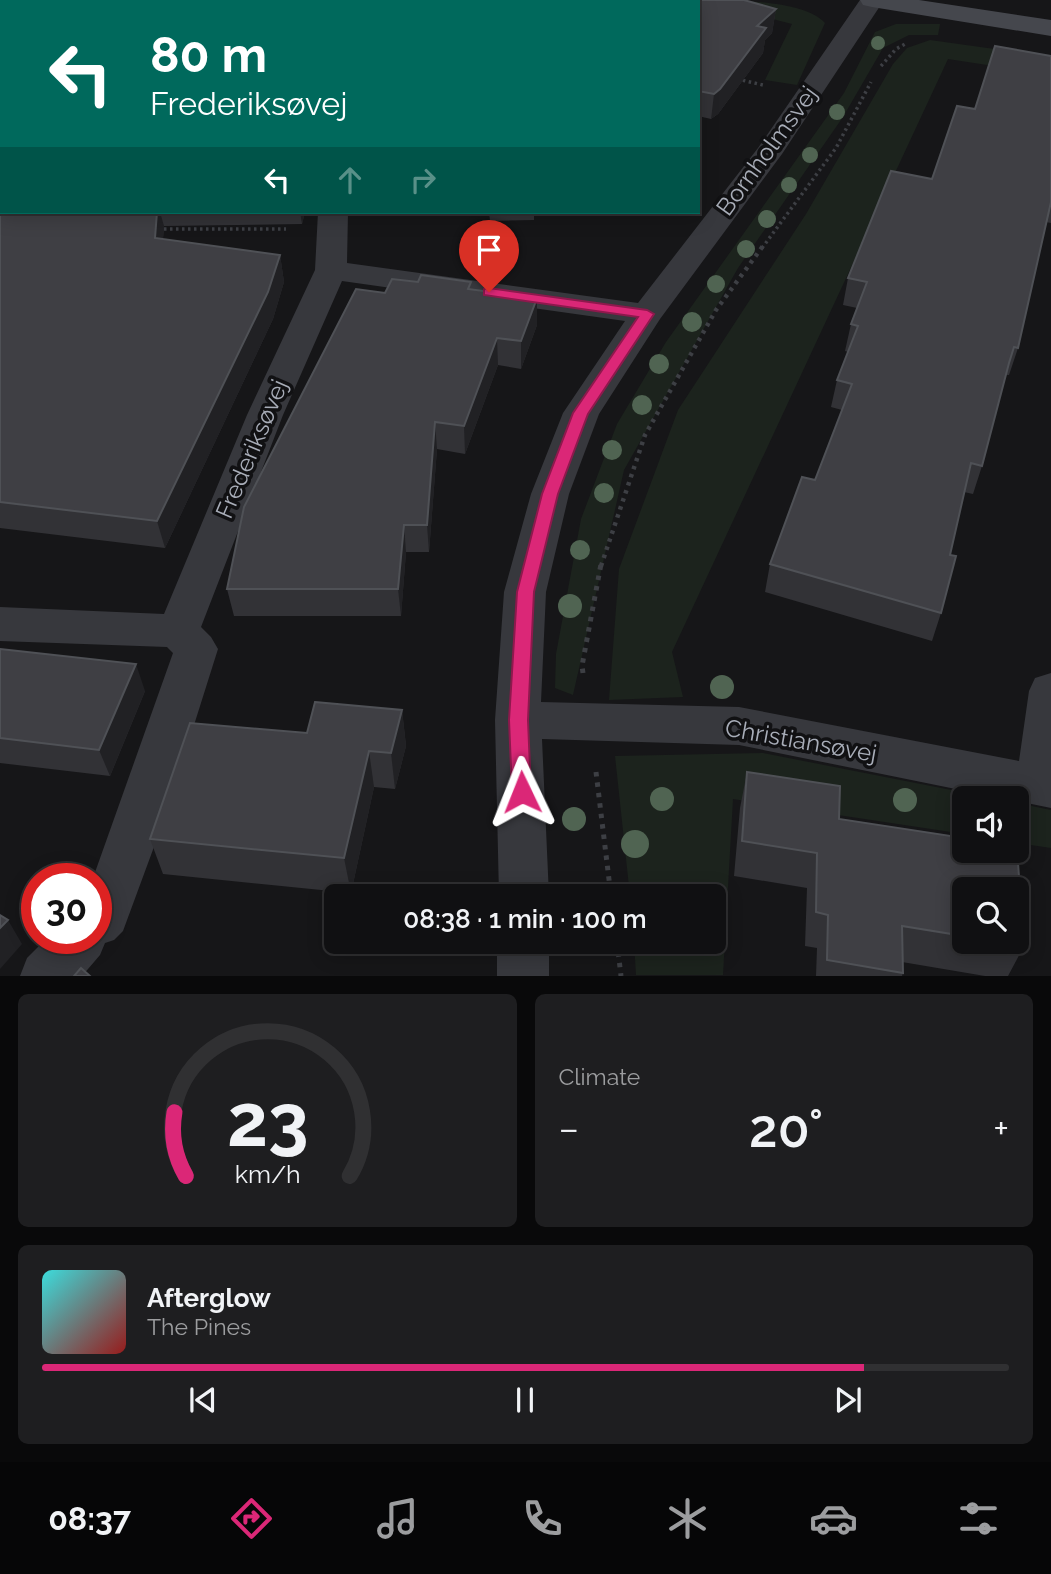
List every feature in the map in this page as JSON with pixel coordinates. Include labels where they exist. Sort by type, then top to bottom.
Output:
[{"type":"street","points":[[872,0],[1051,28]]},
{"type":"street","name":"Bornholmsvej","points":[[524,884],[519,720],[525,592],[550,494],[581,413],[647,314],[768,153],[872,0]]},
{"type":"street","name":"Frederiksøvej","points":[[178,631],[265,415],[331,270],[332,220]]},
{"type":"street","points":[[331,270],[647,314]]},
{"type":"street","points":[[0,624],[178,631],[196,649],[141,817],[112,895]]},
{"type":"street","name":"Christiansøvej","points":[[519,720],[739,726],[1045,787],[1051,691]]},
{"type":"street","points":[[46,975],[66,954]]},
{"type":"street","points":[[523,954],[523,975]]},
{"type":"path","points":[[610,884],[582,666],[603,556],[645,435],[716,310],[836,148],[876,72],[896,49],[906,43]]},
{"type":"path","points":[[735,79],[808,95]]},
{"type":"path","points":[[152,229],[332,220]]},
{"type":"path","points":[[618,954],[621,975]]},
{"type":"shaded area","points":[[700,0],[749,1],[786,6],[815,15],[825,23],[797,85],[765,80],[792,24]]},
{"type":"shaded area","points":[[896,24],[940,24],[938,35],[909,35],[883,48],[843,117],[738,268],[624,470],[573,695],[555,688],[556,654],[581,519],[617,424],[666,342],[844,93],[875,32]]},
{"type":"shaded area","points":[[930,40],[1051,57],[1051,75],[948,59],[672,652],[683,697],[609,700],[619,569],[678,410],[806,214],[893,64],[907,48]]},
{"type":"shaded area","points":[[763,753],[952,790],[952,832],[733,799],[726,922],[726,884],[629,884],[615,756]]},
{"type":"shaded area","points":[[1029,805],[1051,810],[1051,848],[1029,845]]},
{"type":"shaded area","points":[[635,954],[724,954],[723,975],[636,975]]},
{"type":"building","points":[[700,0],[744,0],[776,9],[757,26],[766,28],[714,94],[700,91]]},
{"type":"building","points":[[995,46],[1051,56],[1051,202],[1018,348],[1014,347],[1009,363],[982,466],[971,463],[950,555],[956,556],[941,613],[770,564],[802,477],[815,480],[852,384],[837,380],[858,326],[851,324],[867,282],[848,278],[891,171],[932,179],[957,106],[975,109]]},
{"type":"building","points":[[0,214],[157,214],[155,238],[280,255],[268,292],[157,521],[0,502]]},
{"type":"building","points":[[421,275],[471,282],[468,289],[537,298],[521,341],[497,338],[464,426],[435,422],[427,525],[404,525],[398,589],[227,589],[244,507],[356,289],[385,293],[392,279],[418,282]]},
{"type":"building","points":[[0,649],[136,664],[99,750],[0,738]]},
{"type":"building","points":[[315,702],[402,710],[391,753],[369,751],[344,858],[150,839],[190,723],[307,733]]},
{"type":"building","points":[[747,772],[840,786],[839,819],[952,836],[952,863],[1018,863],[1019,877],[952,877],[952,934],[902,926],[903,973],[827,960],[828,915],[816,912],[817,853],[742,841]]},
{"type":"building","points":[[0,915],[8,920],[0,928]]},
{"type":"building","points":[[81,968],[90,976],[74,976]]},
{"type":"route","points":[[489,292],[647,314],[581,413],[550,494],[525,592],[519,720],[522,792]]}]
